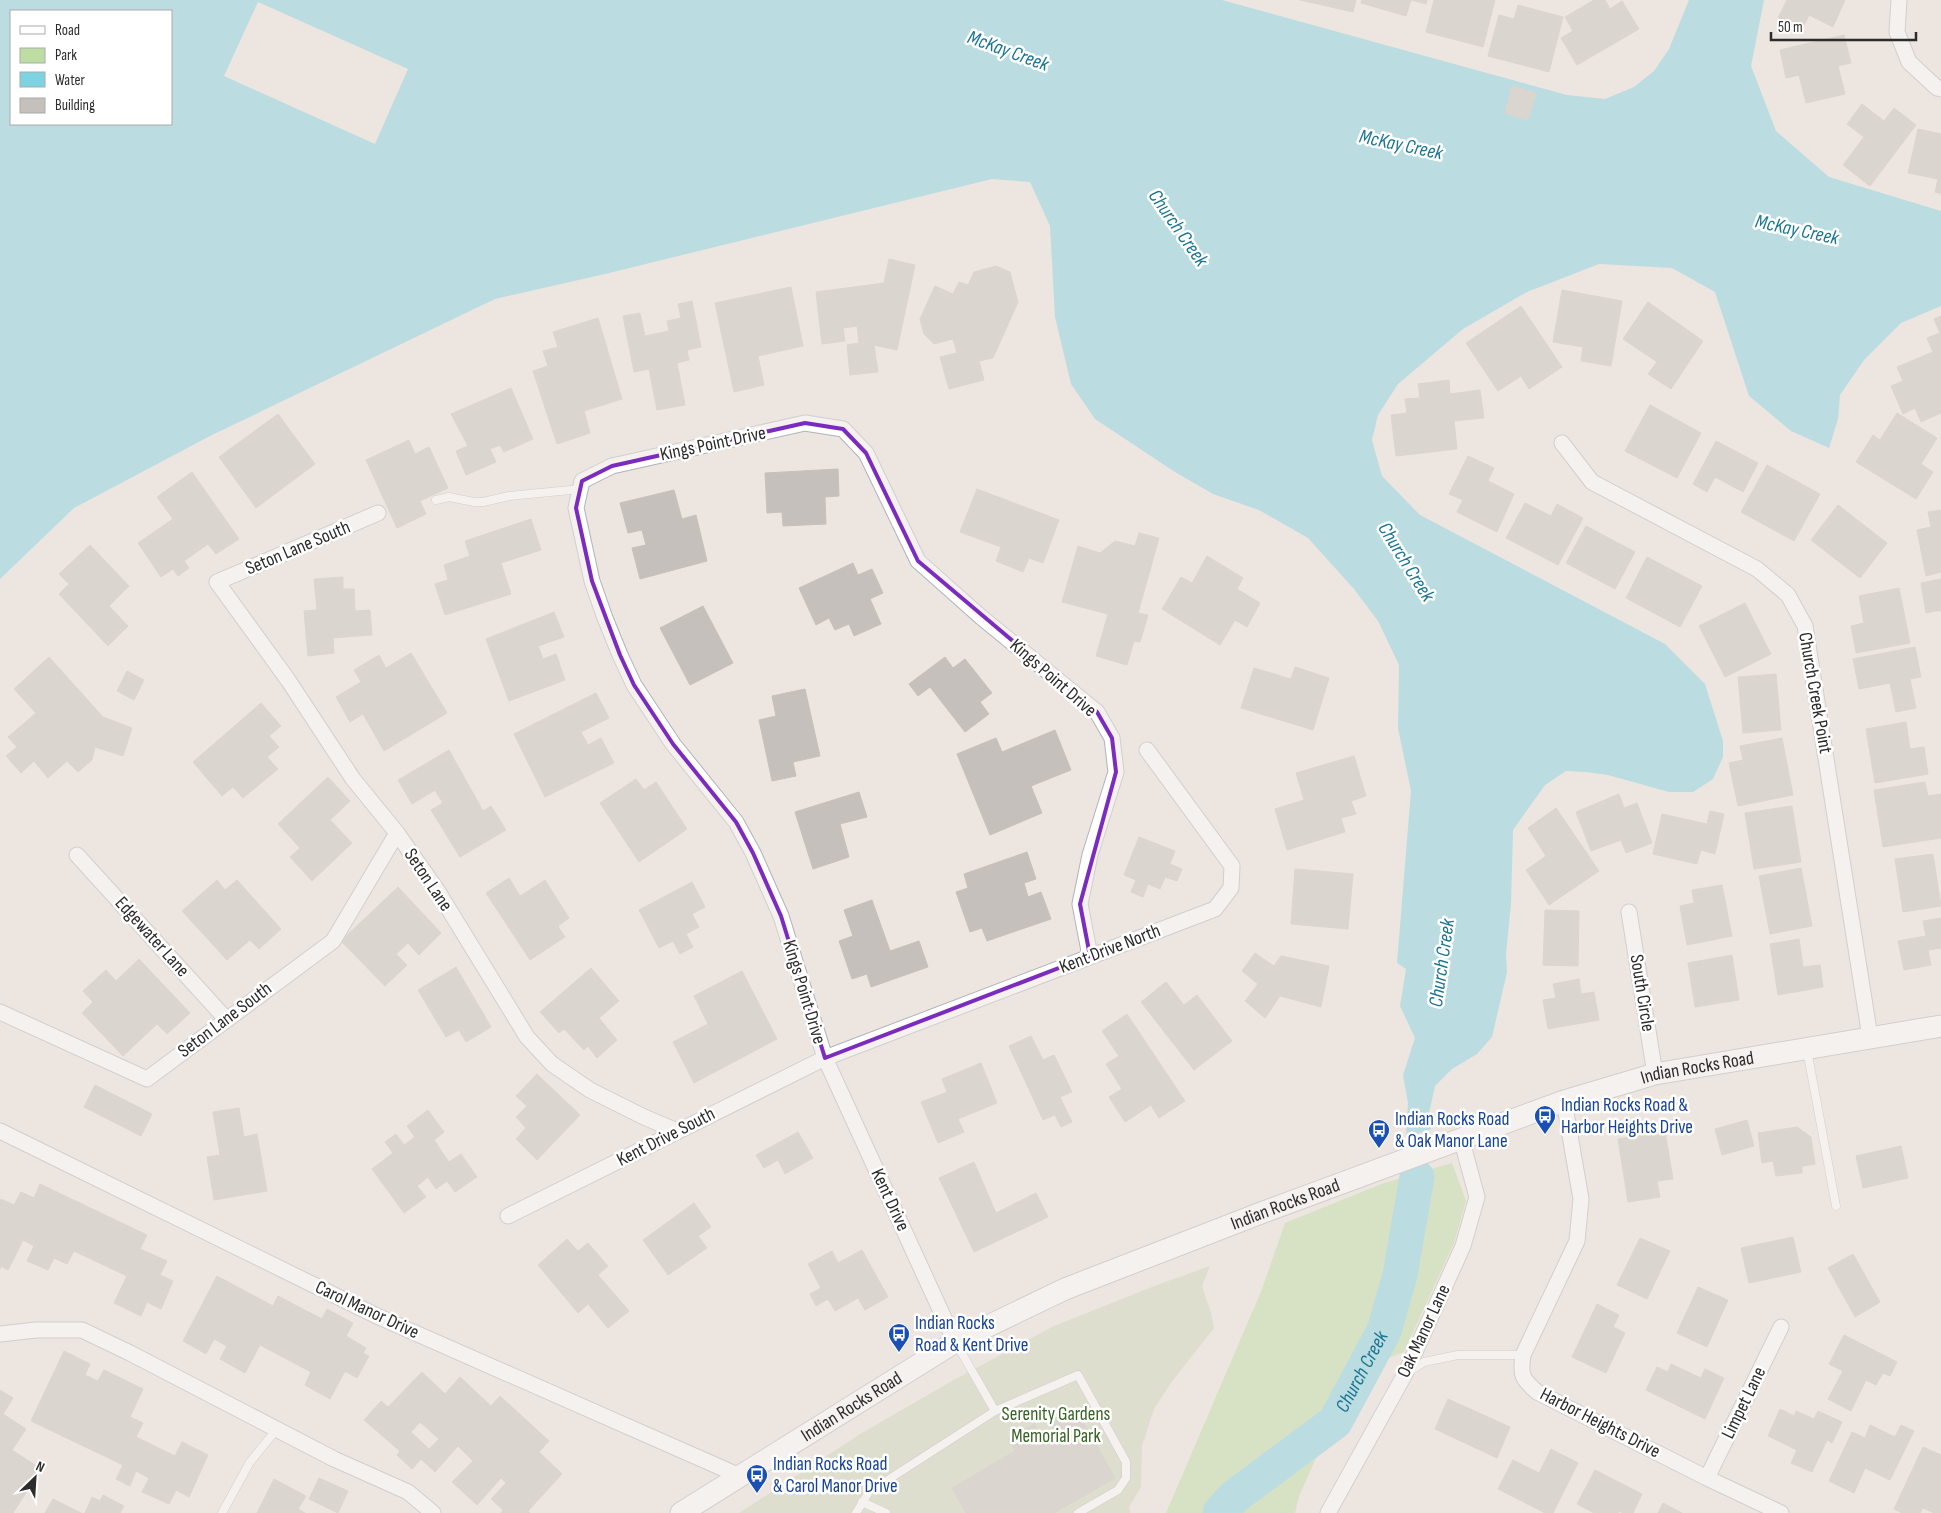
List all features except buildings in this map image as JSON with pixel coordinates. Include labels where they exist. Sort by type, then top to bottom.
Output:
[{"type":"street","points":[[1899,0],[1897,32],[1909,62],[1937,88],[1941,89]]},
{"type":"street","name":"Kings Point Drive","points":[[825,1058],[781,916],[753,854],[736,822],[673,744],[634,685],[605,618],[592,581],[576,508],[582,481],[612,466],[806,423],[843,429],[866,453],[918,561],[981,617],[1097,712],[1112,738],[1116,772],[1090,855],[1080,904],[1090,956]]},
{"type":"street","name":"Church Creek Point","points":[[1562,443],[1592,482],[1757,569],[1788,595],[1805,626],[1870,1037]]},
{"type":"street","name":"Seton Lane South","points":[[217,582],[378,514]]},
{"type":"street","name":"Seton Lane","points":[[217,582],[288,680],[353,778],[397,833],[437,890],[527,1037],[552,1064],[590,1090],[644,1118],[677,1131]]},
{"type":"street","name":"Kent Drive North","points":[[825,1058],[1215,909],[1232,888],[1232,866],[1147,750]]},
{"type":"street","name":"Seton Lane South","points":[[0,1012],[148,1079],[333,941],[397,833]]},
{"type":"street","name":"Edgewater Lane","points":[[77,855],[226,1019]]},
{"type":"street","name":"South Circle","points":[[1629,912],[1655,1074]]},
{"type":"street","name":"Indian Rocks Road","points":[[681,1513],[956,1342],[1065,1290],[1261,1213],[1564,1101],[1655,1074],[1941,1026]]},
{"type":"street","name":"Kent Drive South","points":[[508,1216],[825,1058]]},
{"type":"street","name":"Kent Drive","points":[[825,1058],[956,1342]]},
{"type":"street","name":"Harbor Heights Drive","points":[[1564,1101],[1581,1199],[1578,1241],[1523,1355],[1521,1371],[1525,1382],[1537,1392],[1707,1478],[1781,1513]]},
{"type":"street","name":"Carol Manor Drive","points":[[0,1131],[379,1317],[740,1476]]},
{"type":"street","name":"Oak Manor Lane","points":[[1328,1513],[1405,1374],[1463,1246],[1477,1197],[1461,1138]]},
{"type":"street","name":"Limpet Lane","points":[[1707,1478],[1781,1327]]},
{"type":"street","points":[[0,1334],[36,1330],[82,1330],[334,1459],[408,1492],[433,1513]]},
{"type":"lane","points":[[436,500],[450,497],[483,502],[509,496],[581,489]]},
{"type":"lane","points":[[1807,1048],[1836,1206]]},
{"type":"lane","points":[[956,1342],[995,1411]]},
{"type":"lane","points":[[1405,1374],[1424,1362],[1458,1355],[1523,1355]]},
{"type":"lane","points":[[856,1513],[869,1492],[995,1411],[1078,1375],[1126,1462],[1126,1478],[1118,1490],[1078,1513]]},
{"type":"lane","points":[[222,1513],[250,1462],[277,1429]]},
{"type":"lane","points":[[862,1502],[886,1513]]},
{"type":"highlighted area","points":[[805,423],[843,429],[866,453],[918,561],[1097,712],[1112,738],[1116,772],[1080,904],[1090,956],[825,1058],[781,916],[753,853],[736,822],[673,744],[634,685],[620,655],[592,581],[576,508],[582,481],[612,466]]},
{"type":"green space","points":[[1452,1163],[1466,1201],[1454,1243],[1404,1352],[1370,1365],[1330,1427],[1299,1496],[1295,1513],[1166,1513],[1262,1289],[1285,1223],[1384,1183]]},
{"type":"green space","name":"Serenity Gardens Memorial Park","points":[[1210,1266],[1202,1286],[1214,1328],[1173,1380],[1154,1409],[1142,1446],[1141,1487],[1129,1507],[1130,1513],[739,1513],[862,1433],[952,1381],[1054,1326]]},
{"type":"water","name":"McKay Creek","points":[[0,0],[1222,0],[1567,95],[1605,99],[1634,87],[1654,71],[1669,49],[1689,0],[1764,0],[1751,66],[1776,131],[1829,177],[1941,211],[1941,306],[1901,323],[1864,360],[1840,395],[1838,419],[1829,448],[1791,431],[1749,396],[1715,292],[1672,268],[1599,264],[1527,292],[1463,329],[1398,384],[1378,415],[1372,440],[1382,476],[1420,515],[1665,644],[1705,684],[1723,741],[1723,757],[1713,779],[1693,792],[1669,792],[1608,775],[1566,771],[1545,785],[1513,830],[1511,904],[1506,954],[1507,972],[1492,1037],[1477,1054],[1452,1069],[1435,1086],[1429,1113],[1431,1129],[1406,1138],[1408,1103],[1403,1075],[1415,1038],[1400,1006],[1406,969],[1397,963],[1411,791],[1398,728],[1399,665],[1378,621],[1354,589],[1308,538],[1259,510],[1213,494],[1175,472],[1095,419],[1071,384],[1055,317],[1050,226],[1030,182],[992,179],[605,274],[495,299],[210,436],[74,508],[0,579]],"holes":[[[258,2],[408,69],[375,144],[224,76]]]},
{"type":"waterway","name":"Church Creek","points":[[1220,1513],[1234,1497],[1335,1422],[1384,1331],[1400,1275],[1417,1177]]},
{"type":"place","name":"Indian Rocks Road & Harbor Heights Drive","points":[[1545,1135]]},
{"type":"place","name":"Indian Rocks Road & Oak Manor Lane","points":[[1379,1149]]},
{"type":"place","name":"Indian Rocks Road & Kent Drive","points":[[899,1353]]},
{"type":"place","name":"Indian Rocks Road & Carol Manor Drive","points":[[757,1494]]}]
